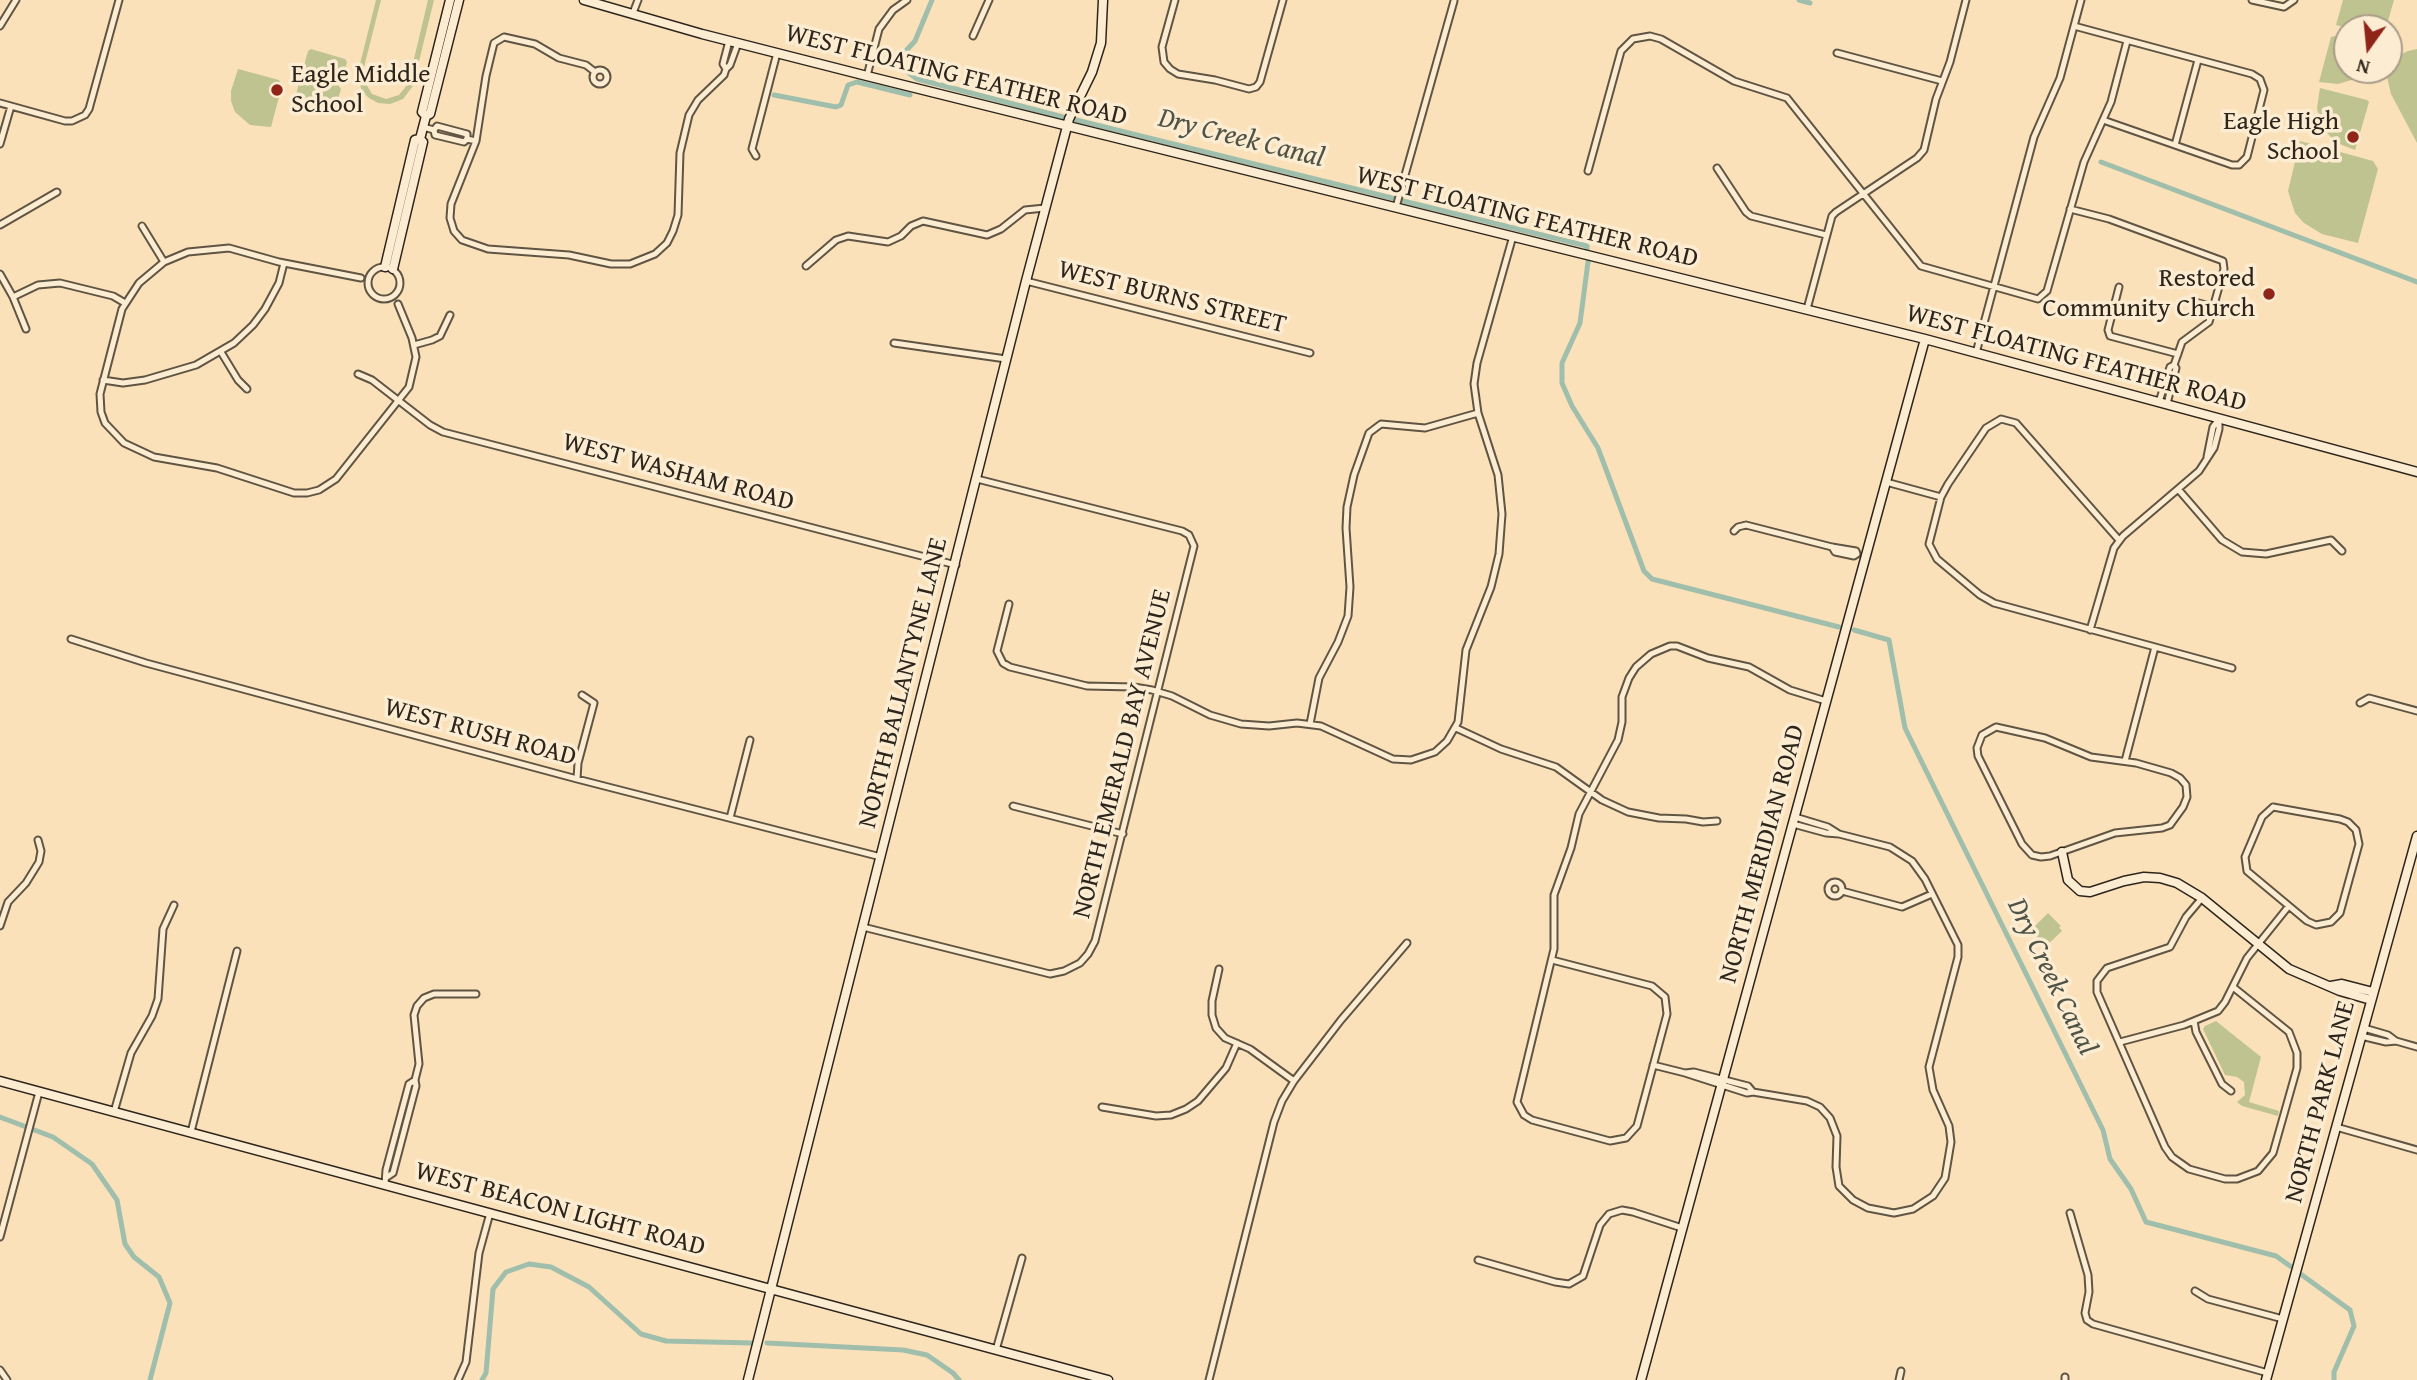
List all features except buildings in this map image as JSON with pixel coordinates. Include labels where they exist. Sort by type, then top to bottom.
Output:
[{"type":"street","points":[[0,26],[16,0]]},
{"type":"street","points":[[0,103],[65,121],[79,119],[89,109],[119,0]]},
{"type":"street","points":[[426,117],[422,112],[450,0]]},
{"type":"street","points":[[389,268],[415,140],[420,139],[426,117],[430,114],[459,0]]},
{"type":"street","name":"WEST FLOATING FEATHER ROAD","points":[[584,0],[621,7],[633,13],[733,42],[867,76],[1925,339],[2417,472]]},
{"type":"street","points":[[633,13],[638,0]]},
{"type":"street","points":[[867,76],[880,29],[893,10],[906,0]]},
{"type":"street","points":[[972,36],[989,0]]},
{"type":"street","name":"NORTH BALLANTYNE LANE","points":[[748,1380],[1045,208],[1067,125],[1096,61],[1102,36],[1102,0]]},
{"type":"street","points":[[1175,0],[1162,47],[1164,62],[1178,74],[1249,89],[1260,82],[1283,0]]},
{"type":"street","points":[[1807,309],[1826,235],[1836,212],[1917,158],[1924,150],[1931,114],[1950,62],[1966,0]]},
{"type":"street","points":[[1976,353],[2034,137],[2060,78],[2081,0]]},
{"type":"street","points":[[2252,0],[2278,7],[2292,3]]},
{"type":"street","points":[[1396,206],[1454,1]]},
{"type":"street","points":[[2074,26],[2252,74],[2262,82],[2264,94],[2247,157],[2242,163],[2232,165],[2103,120]]},
{"type":"street","points":[[1588,171],[1624,46],[1633,39],[1644,36],[1661,39],[1734,81],[1787,98],[1921,266],[2034,299],[2042,297],[2047,291],[2084,162],[2111,102],[2127,41]]},
{"type":"street","points":[[594,72],[586,65],[559,58],[539,45],[510,37],[499,39],[492,48],[477,141],[451,204],[450,218],[454,231],[462,240],[504,252],[569,255],[611,264],[630,264],[646,260],[667,243],[673,231],[680,190],[680,153],[689,115],[698,100],[724,75],[726,69],[723,64],[733,42]]},
{"type":"street","points":[[756,156],[752,149],[777,53]]},
{"type":"street","points":[[1838,53],[1942,81]]},
{"type":"street","points":[[2175,145],[2198,60]]},
{"type":"street","points":[[0,144],[11,106]]},
{"type":"street","points":[[423,127],[434,130],[437,126],[467,134],[467,139],[477,141]]},
{"type":"street","points":[[1717,168],[1751,216],[1826,235]]},
{"type":"street","points":[[0,225],[57,192]]},
{"type":"street","points":[[806,266],[836,240],[848,236],[888,242],[923,221],[987,235],[1001,229],[1025,210],[1045,208]]},
{"type":"street","points":[[2070,209],[2109,219],[2223,261],[2224,269],[2209,322],[2182,342],[2175,365],[2170,367],[2163,403]]},
{"type":"street","points":[[142,226],[164,262]]},
{"type":"street","points":[[1009,604],[997,651],[1003,663],[1010,667],[1087,686],[1133,687],[1158,692],[1227,721],[1255,726],[1310,724],[1331,729],[1384,756],[1403,760],[1420,758],[1435,751],[1447,741],[1456,728],[1461,710],[1466,650],[1491,587],[1502,534],[1498,475],[1474,392],[1476,370],[1513,236]]},
{"type":"street","points":[[229,248],[284,263],[361,278],[376,268],[389,268],[399,277],[398,304],[414,345],[416,357],[413,378],[400,401],[336,479],[319,490],[307,494],[294,493],[217,468],[154,457],[124,443],[109,429],[101,412],[100,394],[116,325],[125,303],[139,283],[164,262],[188,252],[229,248]]},
{"type":"street","points":[[103,380],[133,383],[196,365],[221,352],[244,334],[265,309],[279,283],[284,263]]},
{"type":"street","points":[[0,274],[13,297],[26,330]]},
{"type":"street","points":[[368,285],[369,275]]},
{"type":"street","points":[[361,278],[374,296],[398,304]]},
{"type":"street","name":"WEST BURNS STREET","points":[[1026,281],[1310,353]]},
{"type":"street","points":[[13,297],[38,285],[60,283],[113,296],[125,303]]},
{"type":"street","points":[[2119,287],[2108,333],[2110,336],[2178,354]]},
{"type":"street","points":[[388,299],[398,290]]},
{"type":"street","points":[[2191,301],[2214,307]]},
{"type":"street","points":[[414,345],[440,336],[450,316]]},
{"type":"street","name":"NORTH MERIDIAN ROAD","points":[[1641,1380],[1794,821],[1862,555],[1886,482],[1925,339]]},
{"type":"street","points":[[894,343],[1006,359]]},
{"type":"street","points":[[221,352],[238,380],[247,389]]},
{"type":"street","name":"WEST WASHAM ROAD","points":[[358,374],[372,380],[430,425],[447,433],[956,565]]},
{"type":"street","points":[[1310,724],[1319,678],[1348,616],[1350,587],[1347,507],[1354,475],[1370,433],[1381,424],[1426,428],[1478,413]]},
{"type":"street","points":[[2119,541],[2015,423],[2001,419],[1986,428],[1941,497],[1929,544],[1937,559],[1989,600],[2232,668]]},
{"type":"street","points":[[2090,629],[2110,556],[2119,541],[2199,471],[2214,448],[2220,429],[2219,419]]},
{"type":"street","name":"NORTH EMERALD BAY AVENUE","points":[[863,927],[1042,973],[1071,969],[1088,954],[1095,941],[1123,834],[1194,552],[1193,540],[1189,534],[1182,531],[977,479]]},
{"type":"street","points":[[1886,482],[1941,497]]},
{"type":"street","points":[[2178,489],[2222,540],[2242,552],[2266,554],[2331,540],[2342,551]]},
{"type":"street","points":[[1734,531],[1746,525],[1832,547],[1835,552],[1862,555]]},
{"type":"street","name":"WEST RUSH ROAD","points":[[71,639],[156,665],[577,779],[881,857]]},
{"type":"street","points":[[1552,960],[1652,986],[1665,997],[1667,1014],[1653,1065],[1636,1126],[1626,1138],[1610,1141],[1535,1121],[1519,1109],[1517,1095],[1552,960],[1554,895],[1571,848],[1578,814],[1618,740],[1622,722],[1622,697],[1629,678],[1640,662],[1656,651],[1676,646],[1708,658],[1749,667],[1790,690],[1826,701]]},
{"type":"street","points":[[2124,761],[2155,647]]},
{"type":"street","points":[[577,779],[578,763],[594,703],[582,695]]},
{"type":"street","points":[[2360,703],[2368,698],[2417,711]]},
{"type":"street","points":[[2002,727],[2045,738],[2091,757],[2124,761],[2171,773],[2186,785],[2187,797],[2170,825],[2115,833],[2041,858],[2026,851],[1979,761],[1977,748],[1978,741],[1986,731],[2002,727]]},
{"type":"street","points":[[1456,728],[1501,749],[1556,767],[1615,807],[1637,814],[1703,822],[1717,821]]},
{"type":"street","points":[[730,818],[750,740]]},
{"type":"street","points":[[1013,806],[1123,834]]},
{"type":"street","points":[[2273,807],[2281,807],[2348,822],[2356,830],[2359,844],[2340,913],[2331,922],[2316,925],[2288,906],[2250,875],[2246,865],[2245,857],[2262,817],[2273,807]]},
{"type":"street","points":[[1653,1065],[1685,1073],[1694,1072],[1722,1083],[1748,1086],[1753,1092],[1807,1101],[1820,1107],[1830,1118],[1837,1136],[1839,1186],[1853,1200],[1875,1210],[1903,1212],[1922,1204],[1940,1188],[1948,1168],[1951,1142],[1949,1126],[1933,1090],[1929,1067],[1959,950],[1917,867],[1905,855],[1890,847],[1839,834],[1828,827],[1794,821]]},
{"type":"street","name":"NORTH PARK LANE","points":[[2267,1376],[2372,996],[2414,855],[2417,836]]},
{"type":"street","points":[[0,926],[8,902],[26,883],[39,862],[41,851],[38,840]]},
{"type":"street","points":[[2062,852],[2068,880],[2080,891],[2090,892],[2133,878],[2152,878],[2177,883],[2202,898],[2289,969],[2312,980],[2331,985],[2342,984],[2372,996]]},
{"type":"street","points":[[1842,891],[1902,907],[1932,894]]},
{"type":"street","points":[[2202,898],[2186,917],[2170,947],[2158,953],[2112,965],[2103,971],[2097,981],[2097,992],[2165,1147],[2172,1157],[2189,1169],[2225,1179],[2237,1179],[2258,1171],[2273,1153],[2297,1068],[2297,1053],[2289,1032],[2233,988]]},
{"type":"street","points":[[114,1112],[131,1053],[152,1016],[158,999],[163,929],[174,905]]},
{"type":"street","points":[[2120,1042],[2194,1021],[2218,1011],[2233,988],[2247,958],[2288,906]]},
{"type":"street","points":[[1209,1380],[1275,1118],[1282,1101],[1341,1020],[1407,943]]},
{"type":"street","points":[[191,1132],[237,951]]},
{"type":"street","points":[[1219,969],[1212,1001],[1214,1022],[1220,1033],[1250,1049],[1294,1081]]},
{"type":"street","points":[[386,1180],[393,1172],[416,1086],[419,1064],[414,1015],[417,1006],[424,998],[434,994],[476,994]]},
{"type":"street","points":[[2194,1021],[2196,1032],[2222,1084],[2231,1091]]},
{"type":"street","points":[[2362,1032],[2388,1035],[2396,1041],[2417,1047]]},
{"type":"street","points":[[1102,1107],[1156,1116],[1171,1115],[1186,1109],[1198,1101],[1226,1068],[1237,1043]]},
{"type":"street","name":"WEST BEACON LIGHT ROAD","points":[[0,1081],[386,1180],[490,1213],[1108,1380]]},
{"type":"street","points":[[0,1237],[39,1092]]},
{"type":"street","points":[[2336,1127],[2417,1150]]},
{"type":"street","points":[[1478,1260],[1569,1284],[1583,1276],[1600,1225],[1609,1214],[1622,1210],[1633,1212],[1682,1228]]},
{"type":"street","points":[[458,1380],[466,1362],[479,1253],[490,1213]]},
{"type":"street","points":[[2070,1213],[2088,1275],[2085,1313],[2087,1320],[2267,1376]]},
{"type":"street","points":[[996,1350],[1022,1258]]},
{"type":"street","points":[[2194,1291],[2208,1299],[2283,1319]]},
{"type":"street","points":[[0,1370],[7,1380]]},
{"type":"street","points":[[1899,1380],[1901,1371]]},
{"type":"green space","points":[[376,0],[381,0],[363,79],[372,94],[386,99],[399,95],[408,84],[428,0],[434,0],[413,86],[403,99],[390,104],[378,103],[369,98],[362,91],[358,79]]},
{"type":"green space","points":[[2343,0],[2394,0],[2390,14],[2339,14]]},
{"type":"green space","points":[[2331,37],[2333,83],[2319,82]]},
{"type":"green space","points":[[311,49],[345,59],[347,62],[342,83],[338,85],[341,89],[335,110],[331,112],[297,102],[295,99],[300,78],[304,76],[302,73],[308,51]]},
{"type":"green space","points":[[2417,49],[2417,143],[2391,94],[2389,84],[2403,84],[2403,54]]},
{"type":"green space","points":[[238,69],[279,80],[282,86],[271,127],[250,125],[235,112],[231,91]]},
{"type":"green space","points":[[2320,88],[2369,102],[2355,150],[2337,143],[2322,128],[2317,108]]},
{"type":"green space","points":[[2300,141],[2373,161],[2378,169],[2358,243],[2322,234],[2304,223],[2295,213],[2288,191]]},
{"type":"green space","points":[[2048,913],[2061,926],[2059,927],[2062,931],[2046,946],[2031,930]]},
{"type":"green space","points":[[2216,1021],[2261,1057],[2249,1102],[2279,1111],[2278,1116],[2242,1106],[2237,1102],[2245,1095],[2244,1082],[2237,1077],[2225,1075],[2203,1029]]},
{"type":"waterway","name":"Dry Creek Canal","points":[[932,0],[915,41],[902,55],[901,67],[917,79],[1063,117]]},
{"type":"waterway","points":[[1799,0],[1810,3]]},
{"type":"waterway","points":[[774,95],[836,107],[841,105],[848,85],[857,82],[910,95]]},
{"type":"waterway","name":"Dry Creek Canal","points":[[1076,120],[1396,199]]},
{"type":"waterway","points":[[2101,162],[2417,282]]},
{"type":"waterway","name":"Dry Creek Canal","points":[[1403,201],[1587,246],[1587,250]]},
{"type":"waterway","name":"Dry Creek Canal","points":[[1588,262],[1580,323],[1562,363],[1562,383],[1572,406],[1598,448],[1644,571],[1652,579],[1839,627]]},
{"type":"waterway","name":"Dry Creek Canal","points":[[1854,630],[1889,640],[1905,728],[2103,1130],[2110,1159],[2131,1189],[2146,1222],[2276,1256],[2290,1266]]},
{"type":"waterway","points":[[0,1117],[53,1137],[92,1164],[117,1200],[125,1244],[134,1257],[159,1277],[170,1303],[150,1380]]},
{"type":"waterway","points":[[482,1380],[486,1373],[493,1289],[506,1272],[529,1264],[551,1267],[589,1287],[641,1334],[666,1341],[752,1343]]},
{"type":"waterway","name":"Dry Creek Canal","points":[[2302,1275],[2350,1310],[2354,1326],[2334,1372],[2334,1380]]},
{"type":"waterway","points":[[767,1343],[903,1350],[927,1355],[959,1380]]},
{"type":"place","name":"Eagle Middle School","points":[[277,90]]},
{"type":"place","name":"Eagle High School","points":[[2353,137]]},
{"type":"place","name":"Restored Community Church","points":[[2269,294]]}]
